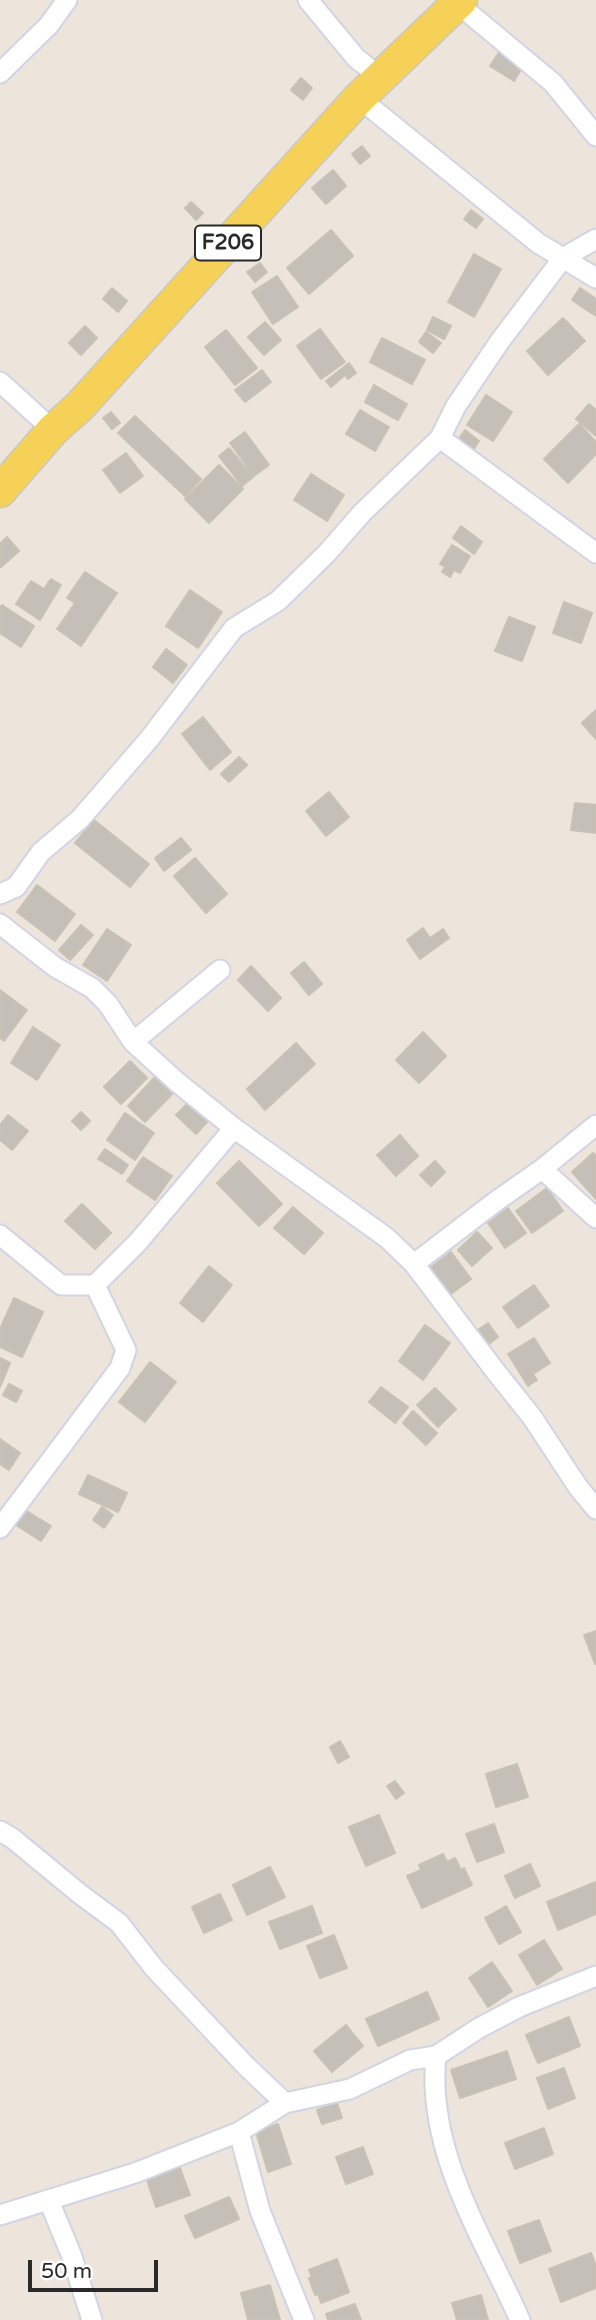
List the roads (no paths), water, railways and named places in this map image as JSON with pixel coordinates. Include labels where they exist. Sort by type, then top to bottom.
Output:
[{"type":"main road","name":"F206","points":[[0,491],[53,430],[79,407],[370,88],[459,2]]},
{"type":"street","points":[[0,73],[49,25],[67,0]]},
{"type":"street","points":[[308,0],[356,58],[370,88],[439,161],[538,243],[596,278]]},
{"type":"street","points":[[459,2],[553,83],[596,136]]},
{"type":"street","points":[[0,894],[16,887],[41,852],[80,819],[150,738],[234,628],[278,601],[327,553],[362,513],[440,438],[456,406],[500,341],[563,258],[596,239]]},
{"type":"street","points":[[0,382],[53,430]]},
{"type":"street","points":[[440,438],[596,553]]},
{"type":"street","points":[[0,924],[55,967],[92,988],[108,1004],[133,1042],[177,1082],[234,1128],[387,1238],[414,1264],[532,1417],[578,1487],[596,1509]]},
{"type":"street","points":[[133,1042],[220,970]]},
{"type":"street","points":[[414,1264],[542,1169],[596,1125]]},
{"type":"street","points":[[0,1235],[61,1285],[95,1285],[138,1242],[234,1128]]},
{"type":"street","points":[[542,1169],[596,1217]]},
{"type":"street","points":[[0,1528],[120,1368],[126,1350],[95,1285]]},
{"type":"street","points":[[0,1831],[119,1923],[154,1968],[285,2104]]},
{"type":"street","points":[[0,2216],[135,2173],[239,2132],[285,2104],[350,2089],[410,2060],[436,2056],[479,2028],[519,2007],[596,1976]]},
{"type":"street","points":[[436,2056],[433,2081],[437,2108],[460,2194],[520,2320]]},
{"type":"street","points":[[239,2132],[260,2211],[304,2320]]},
{"type":"street","points":[[49,2201],[71,2254],[93,2320]]}]
